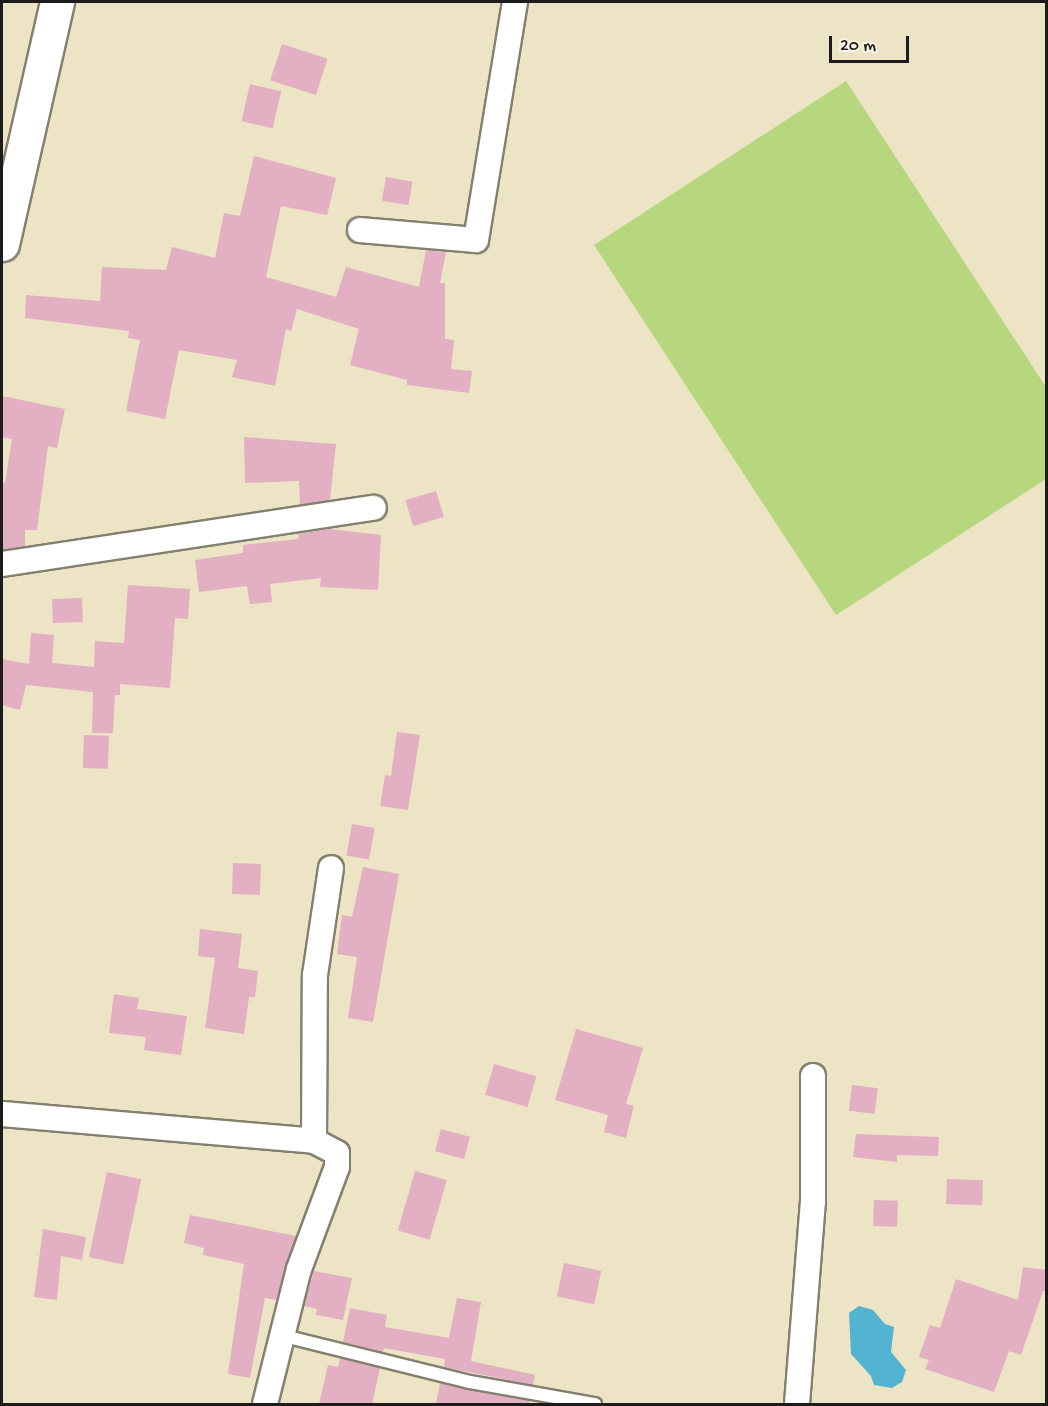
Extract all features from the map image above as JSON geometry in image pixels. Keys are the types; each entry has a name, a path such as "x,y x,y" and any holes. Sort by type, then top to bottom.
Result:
{"street":[{"path":"2,244 57,2"},
{"path":"360,230 476,240 515,2"},
{"path":"2,564 374,508"},
{"path":"314,1142 315,975 332,868"},
{"path":"797,1404 813,1202 813,1076"},
{"path":"2,1114 314,1142 337,1153 337,1167 299,1269 280,1335 265,1404"}],"lane":[{"path":"280,1335 470,1382 595,1404"}],"green space":[{"path":"846,81 1046,387 1046,479 836,615 594,245"}],"water":[{"path":"859,1306 873,1310 885,1324 894,1327 891,1352 906,1370 902,1382 892,1388 874,1385 871,1376 851,1354 849,1313"}],"building":[{"path":"282,44 328,59 316,95 270,80"},
{"path":"250,84 281,91 273,128 241,121"},
{"path":"254,156 336,178 327,215 281,206 266,277 336,297 346,267 419,287 426,250 446,252 440,283 445,283 445,339 454,340 451,369 472,371 469,393 407,385 407,380 350,365 359,329 297,309 291,331 286,329 275,386 232,377 237,360 179,350 165,419 126,411 140,340 128,338 129,331 25,318 26,295 100,301 102,267 166,270 172,247 215,258 224,213 240,216"},
{"path":"386,177 413,182 408,205 382,201"},
{"path":"2,396 65,409 57,448 48,446 37,530 25,530 25,546 2,550 2,483 5,483 12,439 2,437"},
{"path":"244,437 336,444 330,500 300,505 299,481 245,483"},
{"path":"436,491 444,517 413,526 405,500"},
{"path":"329,529 381,535 378,590 320,587 321,578 270,584 272,602 250,604 247,586 199,592 195,560 243,553 243,545 298,539 299,534"},
{"path":"128,585 190,589 188,619 175,618 170,688 120,684 120,695 115,695 113,733 92,733 93,692 26,685 20,710 2,705 2,659 29,664 31,633 54,635 52,663 94,667 95,641 124,643"},
{"path":"82,598 83,622 53,623 52,599"},
{"path":"397,732 420,735 408,810 380,806 385,775 391,776"},
{"path":"84,735 109,736 108,769 83,768"},
{"path":"352,824 375,828 369,860 346,856"},
{"path":"233,863 261,864 260,895 232,894"},
{"path":"363,867 399,874 373,1022 348,1018 357,957 337,954 342,915 352,917"},
{"path":"200,929 242,934 238,968 258,971 255,997 249,997 244,1034 205,1028 215,958 198,956"},
{"path":"114,994 139,998 137,1009 187,1016 181,1055 144,1050 146,1037 109,1033"},
{"path":"576,1029 643,1048 626,1104 634,1106 626,1138 604,1132 608,1115 555,1100"},
{"path":"494,1064 536,1076 527,1107 485,1095"},
{"path":"852,1085 878,1088 875,1114 849,1111"},
{"path":"441,1129 470,1137 464,1159 435,1151"},
{"path":"856,1134 939,1137 938,1156 897,1155 897,1162 853,1157"},
{"path":"415,1171 447,1180 430,1240 398,1231"},
{"path":"107,1172 141,1179 123,1264 89,1257"},
{"path":"947,1179 983,1180 982,1205 946,1204"},
{"path":"874,1200 898,1201 897,1227 873,1226"},
{"path":"190,1215 296,1236 276,1300 265,1298 250,1378 228,1374 244,1264 203,1255 204,1248 184,1243"},
{"path":"43,1229 86,1237 82,1260 61,1256 57,1300 34,1297"},
{"path":"564,1263 601,1271 594,1304 557,1296"},
{"path":"1023,1267 1047,1270 1047,1291 1043,1291 1021,1355 1009,1351 994,1392 925,1369 929,1360 919,1357 930,1325 940,1328 956,1279 1018,1300"},
{"path":"314,1271 352,1278 343,1320 316,1315 317,1309 304,1306"},
{"path":"457,1298 481,1302 471,1361 535,1375 533,1385 444,1367 445,1359 384,1348 383,1352 343,1342 350,1308 387,1315 385,1327 449,1338"},
{"path":"340,1358 380,1368 372,1404 319,1404 328,1365 338,1367"},
{"path":"440,1383 530,1401 529,1404 436,1404"}]}
